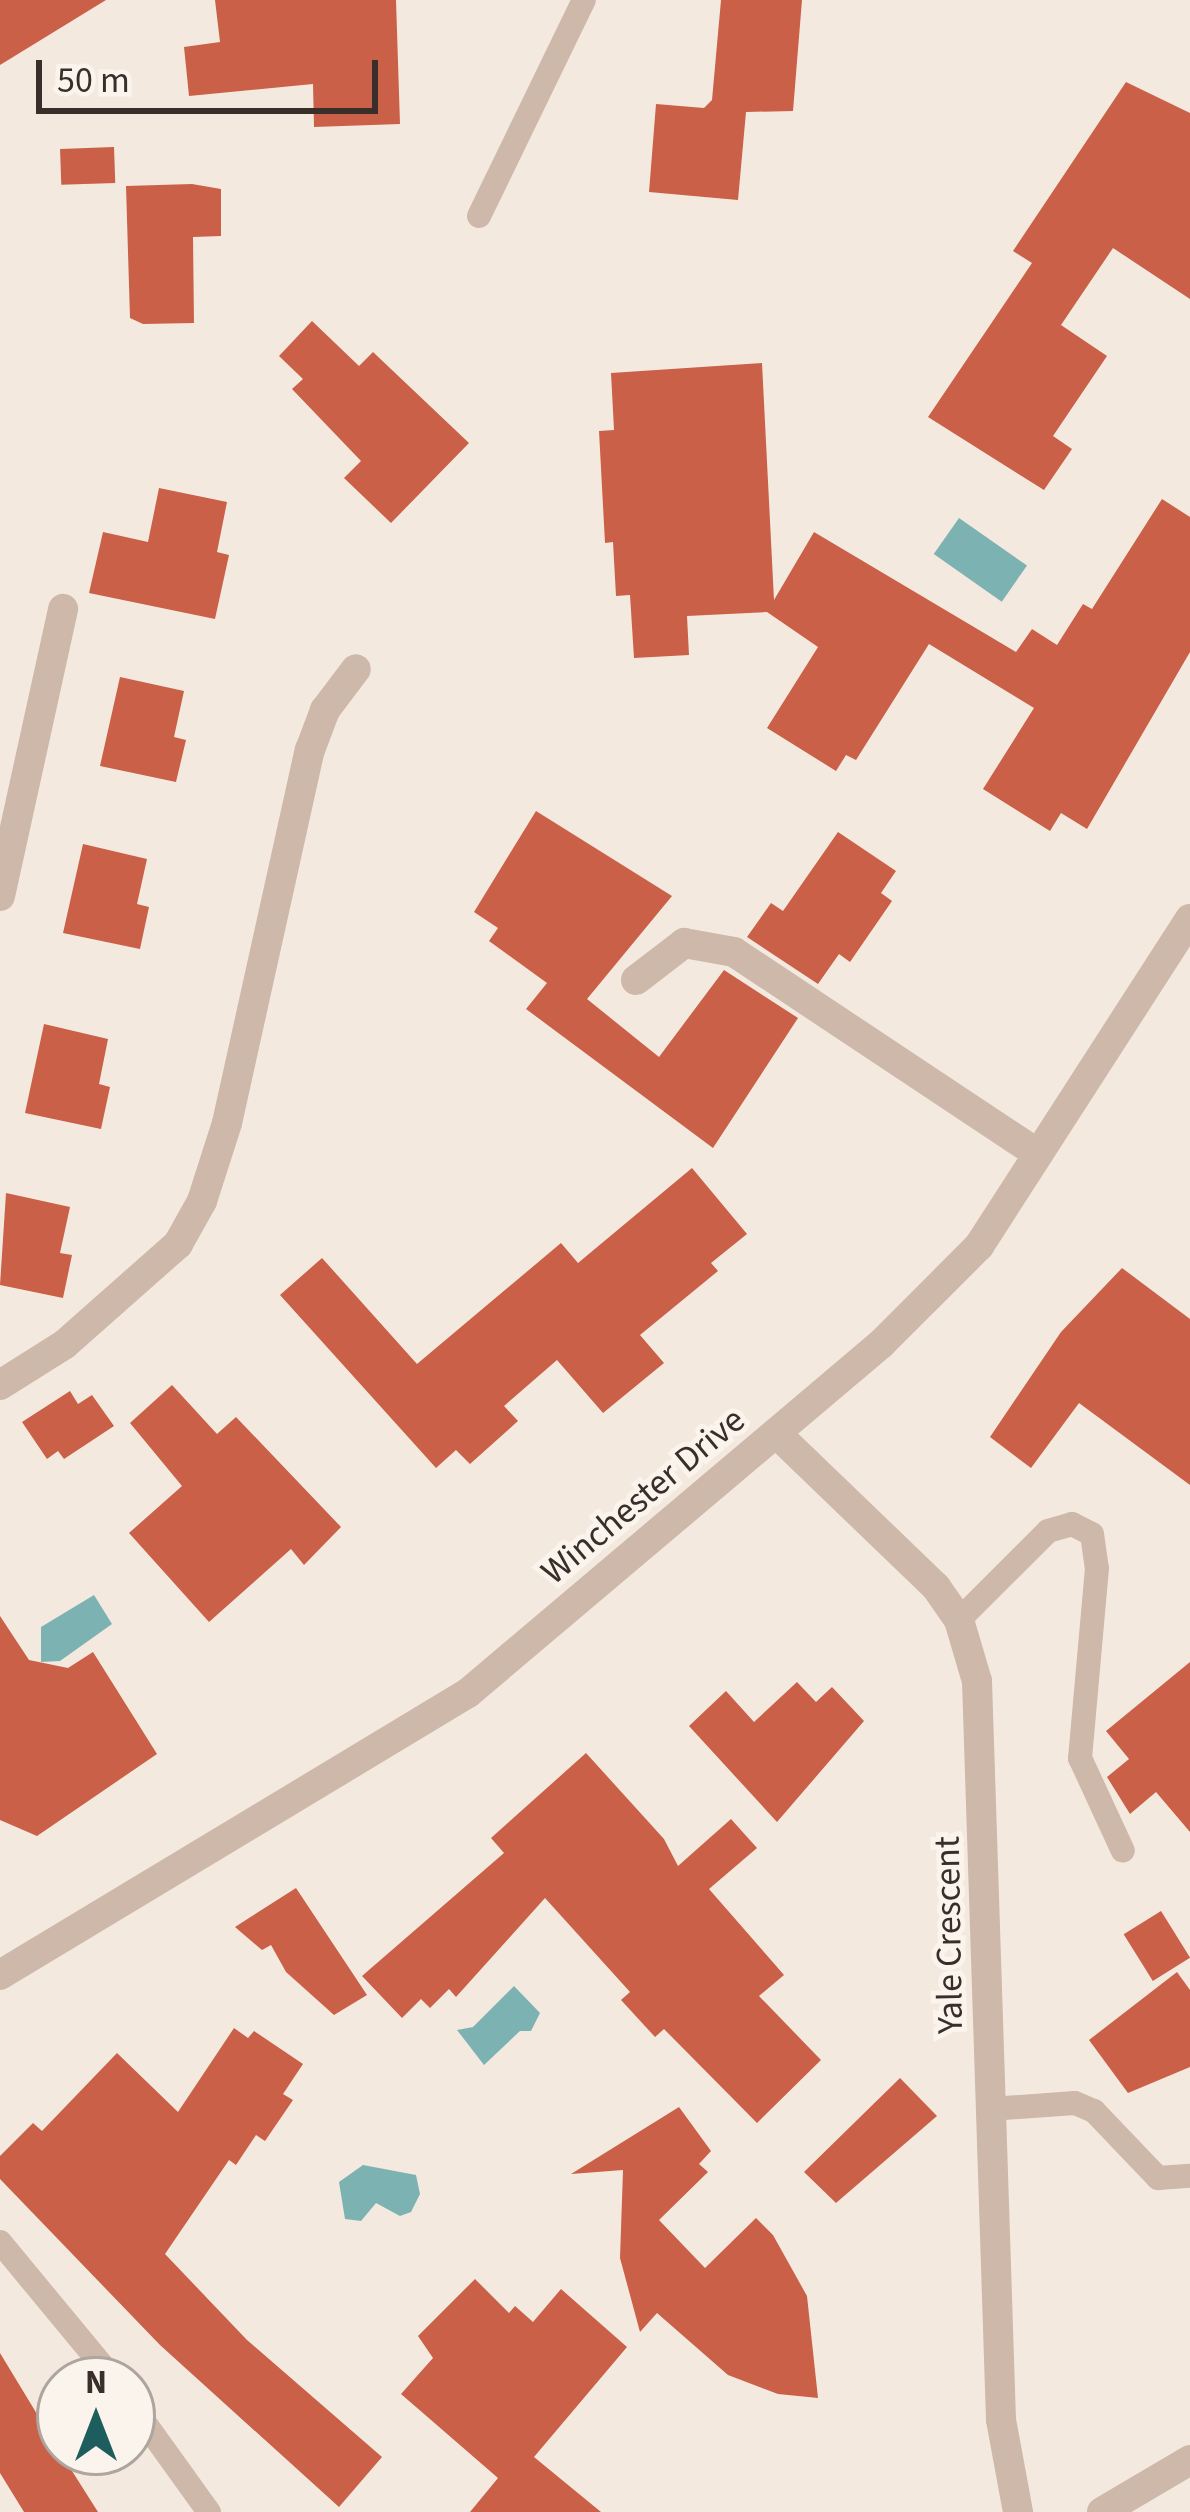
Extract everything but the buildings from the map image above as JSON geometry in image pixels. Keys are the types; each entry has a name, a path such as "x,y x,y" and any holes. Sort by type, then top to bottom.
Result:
{"street":[{"path":"0,896 63,609"},
{"path":"0,1385 65,1344 178,1244 202,1202 227,1124 310,750 325,710 356,669"},
{"name":"Winchester Drive","path":"0,1975 467,1693 777,1434 979,1246 1190,919"},
{"path":"636,980 684,943 734,952 1038,1154"},
{"name":"Yale Crescent","path":"777,1434 908,1554 958,1620 984,1712 1001,2420 1018,2512"},
{"path":"1102,2512 1190,2460"}],"lane":[{"path":"479,216 584,0"},
{"path":"958,1620 1048,1531 1072,1524 1092,1534 1097,1568 1080,1758 1123,1851"},
{"path":"990,2109 1075,2103 1094,2111 1159,2178 1190,2176"},
{"path":"0,2242 94,2356"},
{"path":"156,2439 208,2512"}],"water":[{"path":"959,518 1027,566 1002,602 934,554"},
{"path":"94,1595 112,1624 60,1661 41,1662 41,1627"},
{"path":"514,1986 540,2013 531,2031 520,2031 484,2065 457,2030 473,2027"},
{"path":"363,2165 416,2175 420,2194 411,2212 400,2216 376,2203 361,2221 345,2219 339,2182"}]}
